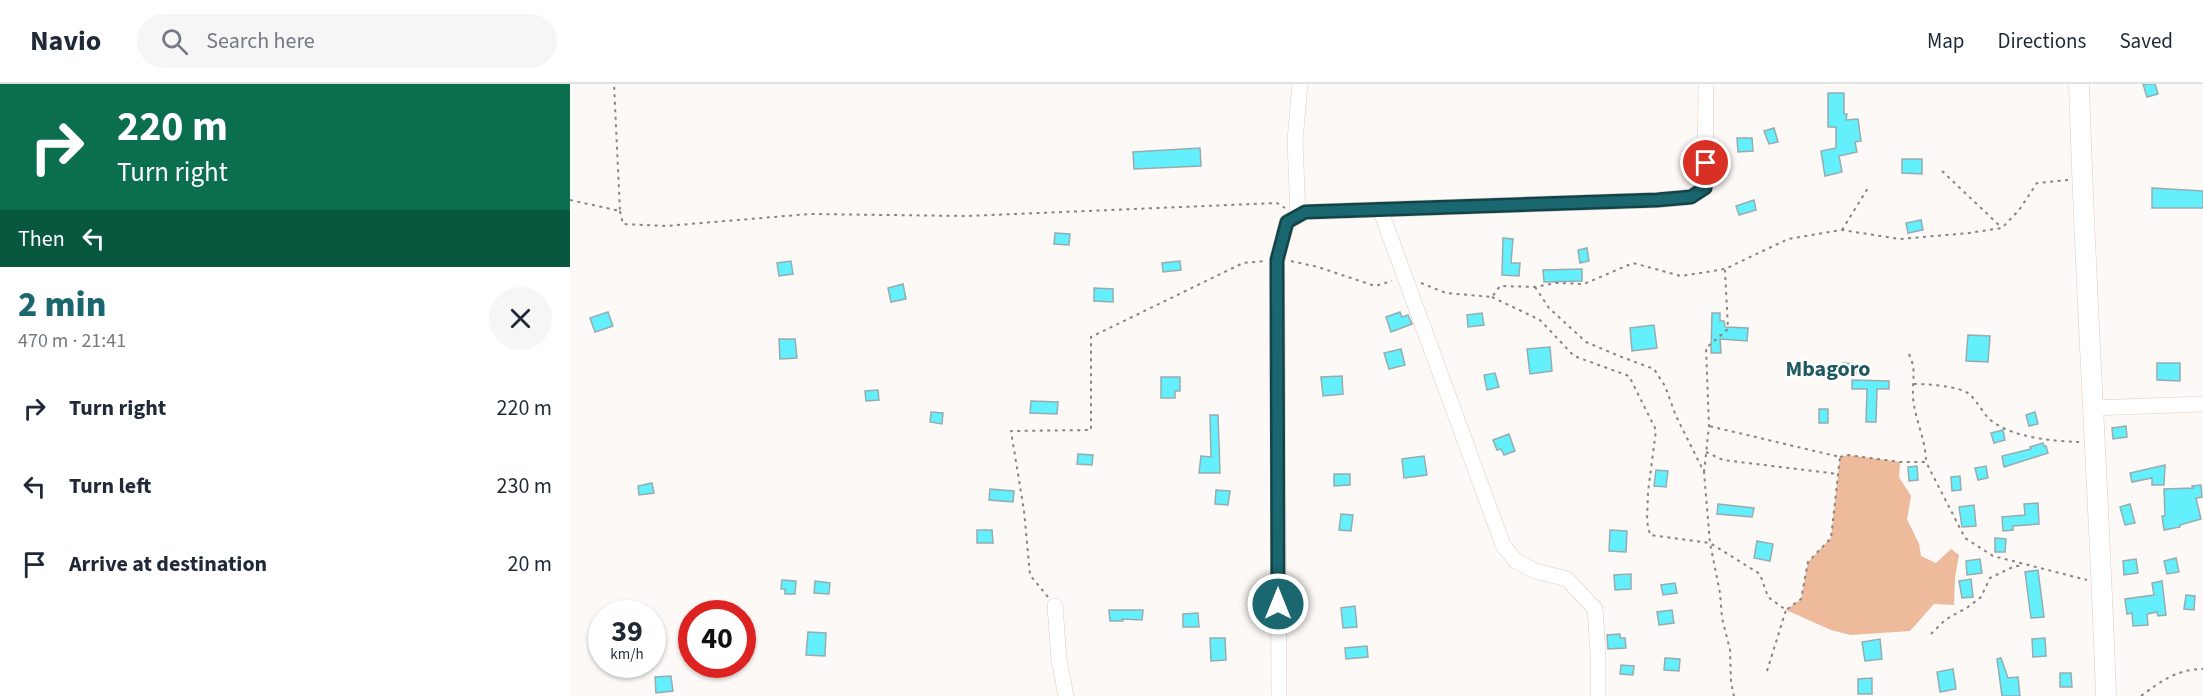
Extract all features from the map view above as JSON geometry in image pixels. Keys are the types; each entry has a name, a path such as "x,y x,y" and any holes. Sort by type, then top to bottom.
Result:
{"main road":[{"path":"2079,84 2106,696"}],"street":[{"path":"1298,216 1295,141 1300,84"},
{"path":"1278,696 1277,260 1287,222 1305,212 1691,197 1705,188 1706,84"},
{"path":"1380,209 1503,545 1516,561 1535,571 1567,579 1595,609 1598,696"},
{"path":"2092,408 2203,404"},
{"path":"1055,606 1059,660 1066,696"}],"path":[{"path":"614,84 620,211 623,224 666,226 810,214 967,216 1277,203 1298,216"},
{"path":"1942,171 2002,228"},
{"path":"1492,297 1500,286 1535,287 1556,283 1584,284 1633,263 1681,276 1725,269 1788,239 1842,230 1900,239 2002,228 2019,210 2037,183 2082,178"},
{"path":"1842,230 1868,188"},
{"path":"570,200 620,211"},
{"path":"1055,606 1030,575 1024,511 1011,431 1091,430 1091,337 1243,263 1284,259 1318,267 1375,286 1405,278 1446,293 1492,297 1540,320 1574,356 1629,376 1656,430 1648,492 1647,521 1650,535 1710,543 1760,574 1768,597 1786,610"},
{"path":"1725,269 1728,329 1706,348 1709,426 1704,472 1710,543 1720,593 1722,618 1731,650 1731,682 1734,696"},
{"path":"1535,287 1549,308 1586,342 1654,369 1665,386 1676,416 1704,472"},
{"path":"1909,354 1915,368 1913,397 1926,448 1926,462 1965,538 1993,556 2082,580 2102,582"},
{"path":"1914,384 1928,384 1968,392 1993,422 2025,436 2094,443"},
{"path":"1709,426 1840,457 1848,455 1900,462 1926,462"},
{"path":"1706,452 1723,460 1838,474"},
{"path":"1767,671 1786,610 1802,599 1808,562 1831,538 1840,457"},
{"path":"1931,634 1945,620 1982,597 1990,578 2015,566 2026,566"},
{"path":"2141,696 2161,681 2188,669 2203,669"}],"shaded area":[{"path":"1848,455 1900,462 1899,477 1911,496 1907,519 1919,544 1921,556 1936,563 1951,549 1959,555 1954,605 1934,604 1910,631 1851,635 1831,630 1786,610 1801,599 1808,562 1831,538 1840,457"}],"building":[{"path":"2143,84 2155,84 2158,94 2147,97"},
{"path":"1828,93 1844,93 1846,120 1858,119 1861,141 1855,142 1857,152 1839,156 1842,172 1825,176 1821,151 1836,148 1836,127 1828,127"},
{"path":"1774,128 1778,142 1769,144 1764,131"},
{"path":"1737,138 1752,138 1753,151 1738,152"},
{"path":"1200,148 1201,166 1134,169 1133,152"},
{"path":"1902,159 1922,159 1922,174 1902,173"},
{"path":"2152,188 2203,191 2203,208 2152,208"},
{"path":"1754,200 1756,210 1739,215 1736,206"},
{"path":"1921,220 1923,230 1908,233 1906,223"},
{"path":"1055,233 1070,234 1069,245 1054,244"},
{"path":"1503,238 1513,239 1511,263 1520,263 1519,276 1502,275"},
{"path":"1587,248 1589,261 1580,263 1578,250"},
{"path":"791,261 793,274 779,276 777,263"},
{"path":"1180,261 1181,270 1163,272 1162,263"},
{"path":"1582,269 1582,281 1544,282 1543,270"},
{"path":"903,284 906,299 891,302 888,288"},
{"path":"1094,288 1113,289 1113,302 1094,301"},
{"path":"608,312 613,326 595,332 590,318"},
{"path":"1400,312 1402,317 1408,315 1412,324 1391,332 1386,317"},
{"path":"1482,313 1484,325 1468,327 1467,315"},
{"path":"1712,313 1720,313 1720,321 1724,321 1725,327 1748,328 1747,341 1720,339 1721,353 1711,353"},
{"path":"1654,325 1657,348 1632,351 1630,328"},
{"path":"1968,335 1990,336 1988,362 1966,361"},
{"path":"779,339 795,339 797,358 780,359"},
{"path":"1550,347 1552,371 1530,374 1527,349"},
{"path":"1401,349 1405,365 1389,369 1384,353"},
{"path":"1843,363 1856,364 1856,374 1842,373"},
{"path":"2157,363 2180,363 2180,381 2157,380"},
{"path":"1495,373 1499,387 1487,390 1484,375"},
{"path":"1342,376 1343,394 1323,396 1321,377"},
{"path":"1161,377 1180,377 1180,391 1175,391 1175,398 1161,398"},
{"path":"1852,380 1889,381 1889,389 1877,389 1876,422 1866,422 1867,389 1852,389"},
{"path":"878,390 879,400 866,401 865,391"},
{"path":"1031,401 1058,402 1057,414 1030,413"},
{"path":"1819,409 1828,409 1828,423 1819,423"},
{"path":"931,412 943,413 942,424 930,422"},
{"path":"2035,412 2038,424 2029,426 2026,415"},
{"path":"1210,415 1218,415 1220,473 1199,473 1201,456 1211,457"},
{"path":"2126,426 2127,437 2113,439 2112,428"},
{"path":"2003,430 2005,440 1994,443 1991,433"},
{"path":"1509,434 1515,451 1504,455 1501,449 1497,450 1493,440"},
{"path":"2043,443 2048,453 2004,467 2002,456 2031,449 2030,447"},
{"path":"1078,454 1093,455 1092,465 1077,464"},
{"path":"1424,456 1427,475 1404,478 1402,459"},
{"path":"2165,465 2164,485 2152,485 2152,478 2132,482 2130,473"},
{"path":"1917,466 1918,480 1909,481 1908,467"},
{"path":"1986,466 1988,478 1978,480 1975,468"},
{"path":"1656,470 1668,471 1666,487 1654,486"},
{"path":"1334,474 1350,474 1350,485 1334,486"},
{"path":"1960,476 1961,490 1952,491 1951,477"},
{"path":"652,483 654,493 639,495 638,486"},
{"path":"2201,485 2202,497 2196,498 2201,519 2164,530 2162,516 2165,516 2164,489 2193,488 2192,486"},
{"path":"990,489 1014,491 1013,502 989,500"},
{"path":"1216,490 1230,491 1228,505 1215,504"},
{"path":"2038,503 2039,524 2013,526 2013,530 2003,531 2002,517 2025,515 2024,504"},
{"path":"1718,504 1754,508 1752,517 1717,514"},
{"path":"2130,504 2135,523 2125,525 2120,507"},
{"path":"1974,505 1976,526 1962,527 1959,507"},
{"path":"1341,514 1353,515 1351,531 1339,530"},
{"path":"977,530 992,530 993,543 977,543"},
{"path":"1610,530 1627,531 1626,552 1609,551"},
{"path":"1995,538 2006,539 2005,552 1995,552"},
{"path":"1757,541 1773,544 1770,561 1754,558"},
{"path":"2176,558 2179,572 2167,574 2164,561"},
{"path":"1980,559 1982,573 1967,575 1966,561"},
{"path":"2136,559 2138,573 2124,575 2123,561"},
{"path":"2038,570 2044,617 2031,618 2025,572"},
{"path":"1631,574 1631,589 1615,590 1614,575"},
{"path":"1971,579 1973,597 1962,598 1959,581"},
{"path":"782,580 796,581 795,594 785,594 785,589 781,589"},
{"path":"815,581 830,583 829,594 814,593"},
{"path":"2162,581 2166,615 2158,616 2157,612 2147,614 2148,625 2133,626 2132,613 2127,614 2125,599 2154,595 2152,583"},
{"path":"1675,583 1677,593 1663,595 1661,585"},
{"path":"2186,595 2195,596 2194,610 2184,609"},
{"path":"1355,606 1357,627 1343,628 1341,608"},
{"path":"1109,610 1143,610 1142,620 1110,621"},
{"path":"1672,610 1674,623 1659,625 1657,612"},
{"path":"1198,613 1199,627 1183,627 1183,614"},
{"path":"808,632 826,633 825,656 806,655"},
{"path":"1620,634 1620,638 1625,638 1626,648 1608,649 1607,635"},
{"path":"1210,638 1225,638 1226,660 1211,661"},
{"path":"2045,638 2046,656 2033,657 2032,639"},
{"path":"1880,639 1882,659 1865,661 1862,642"},
{"path":"1367,646 1368,657 1346,659 1345,648"},
{"path":"1665,658 1680,659 1679,671 1664,670"},
{"path":"2001,658 2008,678 2018,677 2020,696 2002,696 1997,659"},
{"path":"1621,665 1634,666 1633,675 1620,674"},
{"path":"1953,669 1956,689 1940,692 1937,672"},
{"path":"2060,673 2071,673 2072,687 2060,687"},
{"path":"671,676 673,691 656,693 655,678"},
{"path":"1872,678 1872,694 1858,694 1858,679"}],"district":[{"name":"Mbagoro","path":"1828,368"}],"route":[{"path":"1278,604 1277,260 1287,222 1305,212 1691,197 1705,188 1706,163"}]}
